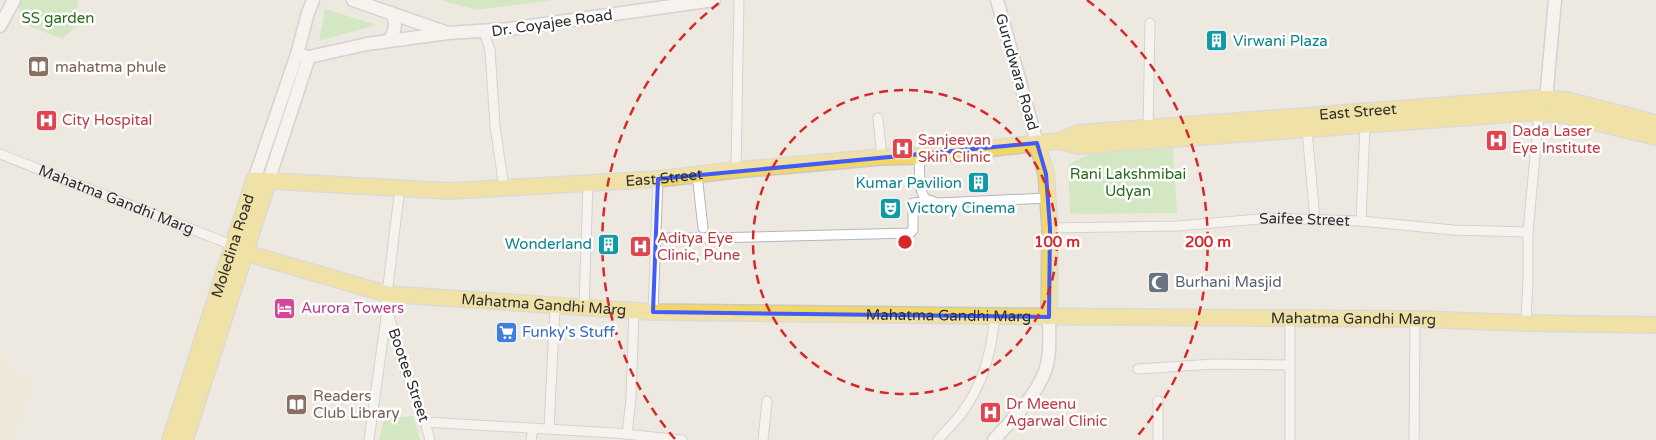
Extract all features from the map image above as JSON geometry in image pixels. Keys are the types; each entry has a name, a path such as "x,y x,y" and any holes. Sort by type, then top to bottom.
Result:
{"main road":[{"name":"East Street","path":"261,181 449,191 588,184 882,157 919,156 1058,141 1078,133 1546,99 1567,100 1656,123"},
{"name":"East Street","path":"1058,141 1079,146 1539,114 1556,114 1585,119 1656,137"},
{"path":"1037,143 1046,174 1048,198 1050,228 1049,317"},
{"name":"Moledina Road","path":"170,440 232,245 261,181"},
{"name":"Moledina Road","path":"185,440 246,253 261,181"},
{"name":"Mahatma Gandhi Marg","path":"246,253 387,294 653,312 1415,319 1526,323 1656,324"}],"street":[{"path":"0,26 4,10 14,0"},
{"path":"261,181 303,56 307,6 313,0"},
{"path":"353,0 448,33"},
{"name":"Dr. Coyajee Road","path":"448,33 484,32 714,0"},
{"path":"736,170 739,0"},
{"name":"Gurudwara Road","path":"997,0 1037,143"},
{"path":"1546,99 1555,0"},
{"path":"389,41 396,21 392,14"},
{"path":"1148,128 1150,23"},
{"path":"484,32 490,50 496,126 504,188"},
{"path":"303,56 367,44 448,33"},
{"path":"1526,323 1528,232 1539,114"},
{"path":"878,118 882,157"},
{"path":"1361,221 1365,125"},
{"path":"1307,130 1315,220"},
{"name":"Mahatma Gandhi Marg","path":"0,154 232,245"},
{"path":"919,156 921,191 924,198 938,203 1048,198"},
{"path":"698,174 703,228"},
{"path":"653,312 658,179"},
{"path":"584,308 588,184"},
{"path":"369,440 387,310 387,294 400,187"},
{"path":"656,238 910,233 913,230 913,203 932,201"},
{"name":"Saifee Street","path":"1050,228 1178,226 1271,218 1361,221 1453,230 1528,232"},
{"path":"549,429 555,306"},
{"name":"Bootee Street","path":"387,310 403,364 426,422 430,440"},
{"path":"627,434 631,398 634,310"},
{"path":"938,440 961,414 981,380 991,350 995,316"},
{"path":"994,440 1037,388 1046,370 1049,317"},
{"path":"1290,318 1290,440"},
{"path":"1414,440 1415,319"},
{"path":"1138,369 1214,364 1289,365"},
{"path":"1158,401 1158,440"},
{"path":"763,440 767,402"},
{"path":"426,422 627,434 682,440"},
{"path":"531,440 533,428"}],"highlighted area":[{"path":"1037,143 1046,174 1050,228 1049,317 653,312 658,179"}],"shaded area":[{"path":"0,357 10,360 6,369 32,380 12,440 0,440"}],"green space":[{"name":"SS garden","path":"22,0 78,0 76,27 62,39 25,24 18,6"},
{"path":"440,0 552,0 477,10"},
{"path":"325,9 377,25 319,41"},
{"name":"Rani Lakshmibai Udyan","path":"1173,148 1177,213 1070,214 1068,165 1091,153"},
{"path":"413,416 420,440 379,440 384,419"}],"place":[{"name":"Virwani Plaza","path":"1217,41"},
{"name":"mahatma phule","path":"39,67"},
{"name":"City Hospital","path":"46,120"},
{"name":"Dada Laser Eye Institute","path":"1496,140"},
{"name":"Sanjeevan Skin Clinic","path":"902,149"},
{"name":"Kumar Pavilion","path":"978,183"},
{"name":"Victory Cinema","path":"891,208"},
{"name":"Wonderland","path":"608,244"},
{"name":"Aditya Eye Clinic, Pune","path":"641,247"},
{"name":"Burhani Masjid","path":"1159,282"},
{"name":"Aurora Towers","path":"285,308"},
{"name":"Funky's Stuff","path":"506,332"},
{"name":"Readers Club Library","path":"297,405"},
{"name":"Dr Meenu Agarwal Clinic","path":"990,413"}]}
